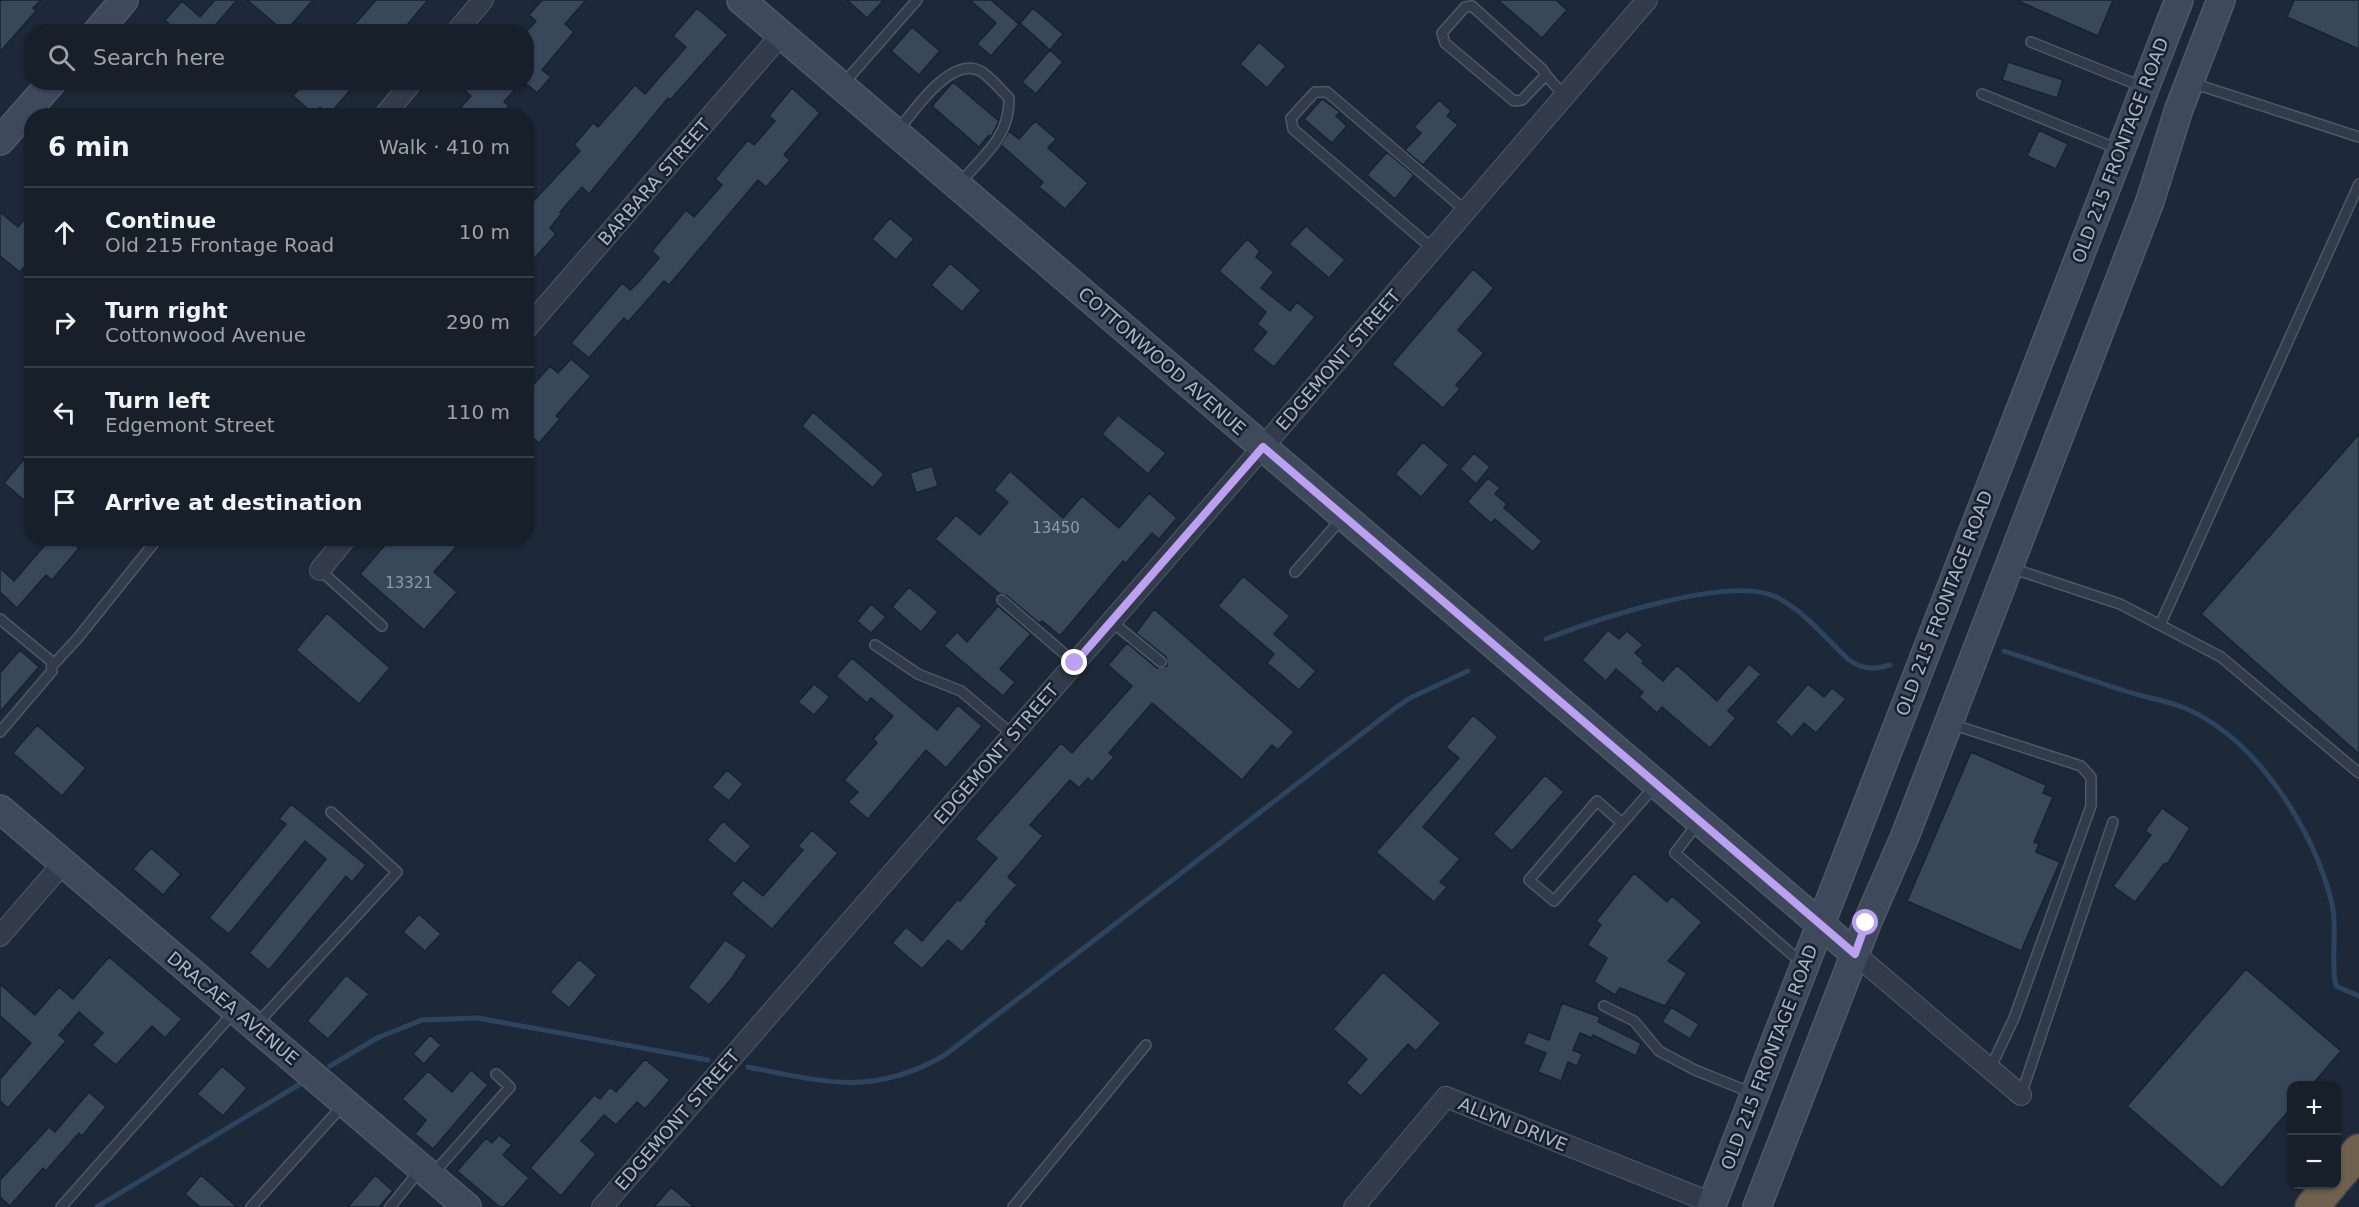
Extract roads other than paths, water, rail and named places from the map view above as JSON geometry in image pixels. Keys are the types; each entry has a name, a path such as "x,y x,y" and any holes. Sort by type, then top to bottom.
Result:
{"highway":[{"path":"2341,1173 2359,1151"},
{"path":"2312,1207 2328,1189"}],"street":[{"path":"104,24 124,0"},
{"path":"463,24 483,0"},
{"name":"OLD 215 FRONTAGE ROAD","path":"1712,1205 2179,0"},
{"path":"1757,1207 1855,954 1905,836 2150,201 2190,82 2221,0"},
{"name":"EDGEMONT STREET","path":"602,1207 1263,447 1644,1"},
{"name":"COTTONWOOD AVENUE","path":"749,3 841,86 1698,822 2021,1095"},
{"name":"BARBARA STREET","path":"534,319 781,34"},
{"path":"29,108 45,90"},
{"path":"391,108 405,90"},
{"path":"0,141 24,114"},
{"path":"320,570 340,546"},
{"name":"DRACAEA AVENUE","path":"0,809 467,1207"},
{"path":"0,936 63,863"},
{"name":"ALLYN DRIVE","path":"1354,1207 1446,1097 1712,1205"}],"lane":[{"path":"841,86 917,0"},
{"path":"1546,75 1522,100 1514,101 1445,43 1442,33 1465,7 1472,6 1546,75 1565,95"},
{"path":"2031,42 2145,87"},
{"path":"896,133 949,74 965,68 981,71 1010,98 1010,114 1005,129 996,142 957,185"},
{"path":"2190,82 2359,137"},
{"path":"1433,249 1293,129 1291,118 1296,110 1315,92 1327,92 1466,211"},
{"path":"1982,94 2120,150"},
{"path":"2160,625 2359,184"},
{"path":"1295,572 1343,516"},
{"path":"52,666 151,546"},
{"path":"2008,567 2120,604 2221,657 2359,773"},
{"path":"320,570 382,626"},
{"path":"1002,600 1075,663"},
{"path":"0,619 51,661 52,666 52,671 0,732"},
{"path":"1112,621 1161,662"},
{"path":"875,645 918,674 961,691 1012,735"},
{"path":"1949,723 2081,766 2091,777 2091,806 2014,1018 1990,1069"},
{"path":"1623,823 1597,801 1529,880 1554,901 1623,823 1656,785"},
{"path":"61,1207 245,1018 398,872 331,812"},
{"path":"1698,822 1675,853 1804,964"},
{"path":"2021,1095 2113,822"},
{"path":"1604,1006 1634,1021 1659,1051 1695,1070 1754,1094"},
{"path":"1013,1207 1146,1045"},
{"path":"390,1207 510,1087 496,1074"},
{"path":"251,1207 345,1103"}],"waterway":[{"path":"1546,639 1596,621 1662,602 1727,591 1755,591 1787,603 1854,663 1868,668 1890,665"},
{"path":"2004,651 2125,691 2182,707 2209,721 2234,740 2278,789 2312,846 2324,875 2334,914 2336,986 2359,996"},
{"path":"748,1067 825,1081 871,1081 895,1077 945,1055 1394,709 1410,698 1468,671"},
{"path":"330,1066 377,1038 422,1020 478,1018 708,1060"},
{"path":"97,1207 300,1084"}]}
